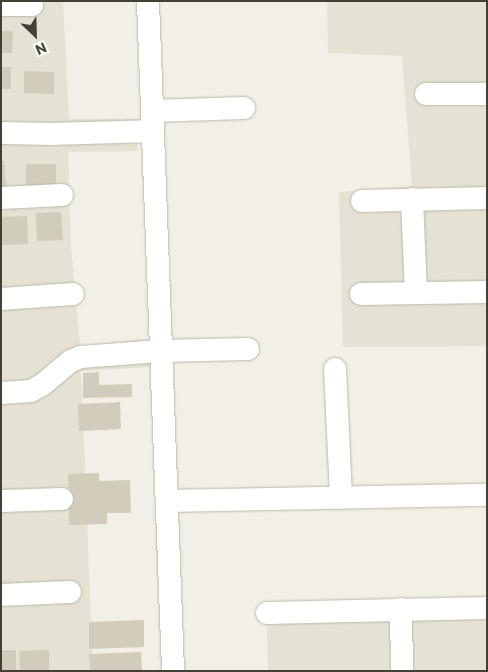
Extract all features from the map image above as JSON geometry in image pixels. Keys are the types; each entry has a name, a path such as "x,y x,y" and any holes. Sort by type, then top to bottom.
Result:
{"street":[{"path":"148,1 173,671"},
{"path":"1,5 32,6"},
{"path":"426,94 487,94"},
{"path":"1,133 52,134 244,108"},
{"path":"1,198 62,195"},
{"path":"362,201 487,198"},
{"path":"412,200 416,293"},
{"path":"361,294 487,292"},
{"path":"1,299 73,294"},
{"path":"1,394 31,391 42,385 70,361 81,357 160,351 248,349"},
{"path":"335,369 341,498"},
{"path":"167,501 487,495"},
{"path":"1,501 62,499"},
{"path":"1,595 70,592"},
{"path":"267,613 487,608"},
{"path":"401,609 402,671"}],"shaded area":[{"path":"1,1 63,1 69,119 135,119 138,151 68,152 71,246 80,346 149,339 152,367 81,371 93,671 1,671 1,650 18,649 1,649"},
{"path":"327,1 487,1 487,346 343,347 339,192 412,186 402,56 328,53"},
{"path":"267,613 487,614 487,671 268,671"}],"building":[{"path":"1,31 13,31 12,53 1,53"},
{"path":"1,67 11,67 11,89 1,89"},
{"path":"24,71 54,72 54,94 24,93"},
{"path":"1,161 4,161 6,187 1,188"},
{"path":"26,164 56,164 56,187 26,186"},
{"path":"61,212 63,240 37,241 36,213"},
{"path":"27,216 28,244 2,245 1,217"},
{"path":"99,372 99,385 132,384 132,397 83,398 83,373"},
{"path":"120,402 121,429 79,431 78,404"},
{"path":"99,473 99,481 130,480 131,513 107,513 107,524 69,525 68,474"},
{"path":"144,620 144,647 89,649 89,622"},
{"path":"1,650 16,650 16,671 1,671"},
{"path":"49,650 49,671 20,671 19,651"},
{"path":"141,652 142,671 90,671 89,654"}]}
